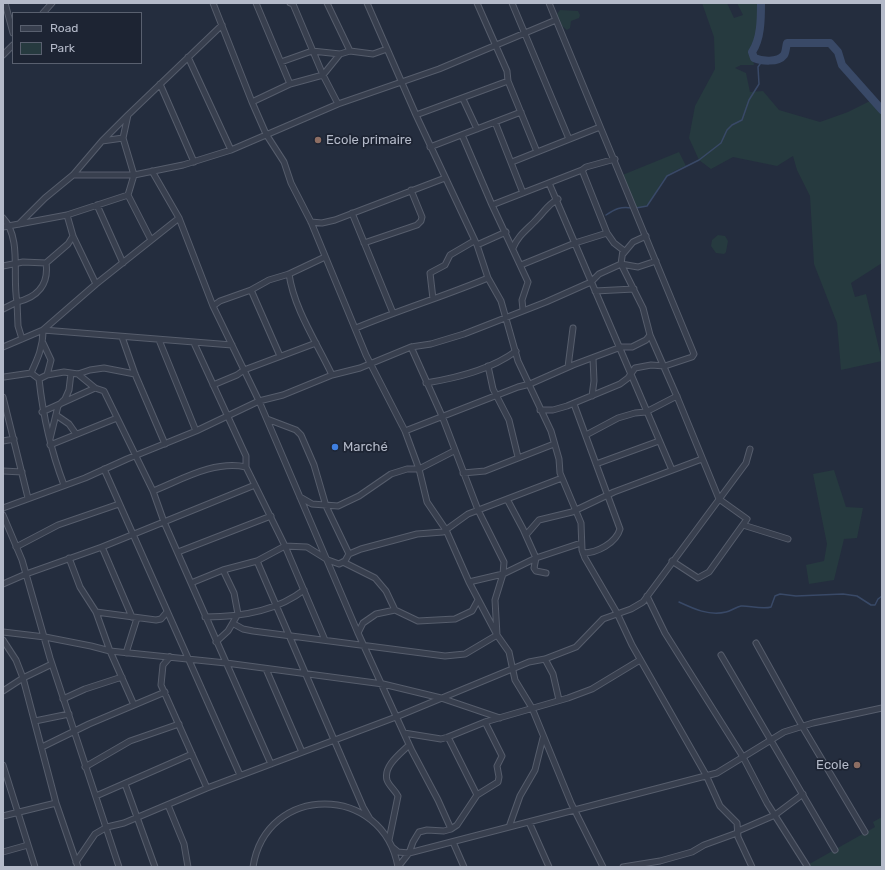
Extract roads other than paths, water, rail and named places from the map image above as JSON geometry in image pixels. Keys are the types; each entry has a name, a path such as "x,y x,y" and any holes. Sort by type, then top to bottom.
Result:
{"street":[{"path":"5,3 12,29"},
{"path":"44,12 52,3"},
{"path":"213,3 266,134 284,162 291,183 311,222 344,306 405,431 419,469 427,502 446,530 478,600 497,635 509,652 520,690 532,708 543,738 603,867"},
{"path":"256,3 290,84"},
{"path":"290,3 293,4 322,75 338,104"},
{"path":"327,3 350,51"},
{"path":"367,3 430,147 476,243 488,278 500,301 518,361 530,384 540,410 549,426 562,478 577,510 582,529 581,543 583,553 609,602 617,613 640,660 706,775 720,806 737,823 737,832 752,867"},
{"path":"478,3 507,71 508,81 538,152"},
{"path":"512,3 569,139"},
{"path":"540,410 553,410 574,404 625,381 632,369 640,366 665,366 692,357 694,354 615,159 600,127 549,3"},
{"path":"73,175 134,175 194,162 231,150 338,104 439,69 556,20"},
{"path":"19,224 45,198 73,175 102,141 222,25"},
{"path":"3,55 12,46"},
{"path":"281,62 312,51 340,54 350,51 373,54 388,49"},
{"path":"252,102 290,84 322,75 340,54"},
{"path":"188,57 231,150"},
{"path":"416,115 463,99 508,81"},
{"path":"160,84 194,162"},
{"path":"463,99 477,129"},
{"path":"430,147 521,112"},
{"path":"128,115 123,138 134,175 128,194 151,240"},
{"path":"495,122 523,193"},
{"path":"512,162 600,127"},
{"path":"462,135 492,205 506,232 528,282 522,300 523,310"},
{"path":"102,141 123,138"},
{"path":"492,205 582,170 586,167 615,159"},
{"path":"582,170 607,233 614,243 622,248 623,254 621,264 645,313 650,335 665,366 719,499 747,519 709,572 701,577 698,578 672,561"},
{"path":"152,171 179,218 213,306 267,419 358,633 383,684 409,745 438,800 451,829"},
{"path":"311,222 322,223 335,220 445,178"},
{"path":"549,183 558,199 591,282 621,347 646,412 672,470"},
{"path":"364,244 417,225 421,221 422,217 411,190"},
{"path":"3,227 67,215 128,194"},
{"path":"513,248 520,234 537,218 546,206 558,199"},
{"path":"98,205 123,263"},
{"path":"352,213 393,312"},
{"path":"67,215 73,236 96,284"},
{"path":"3,218 10,226 16,263 15,290 18,326 22,339"},
{"path":"3,348 43,330 96,284 179,218"},
{"path":"433,298 430,273 444,265 450,255 476,243 506,232"},
{"path":"521,265 575,243 607,233"},
{"path":"3,266 16,263 46,263 68,244 73,236"},
{"path":"623,254 633,242 646,236"},
{"path":"213,306 220,301 251,290 269,280 289,274 325,257"},
{"path":"3,508 104,470 228,417 259,401 283,395 332,375 371,364 411,346 431,344 464,334 591,282 599,274 621,264 638,267 656,261"},
{"path":"3,309 17,302 26,300 44,286 48,274 46,263"},
{"path":"289,274 291,286 297,302 332,375"},
{"path":"356,328 393,312 455,292 488,278"},
{"path":"595,291 634,289"},
{"path":"251,290 280,356"},
{"path":"568,367 573,328"},
{"path":"43,330 194,343 232,344"},
{"path":"31,373 43,343 43,330"},
{"path":"405,431 496,395 530,384 568,367 621,347 632,347 646,340 650,335"},
{"path":"122,337 135,374 165,444"},
{"path":"159,340 196,431"},
{"path":"43,343 51,360 47,375"},
{"path":"194,343 212,385 246,456 246,466 272,516 325,640"},
{"path":"212,385 237,375 244,370 316,343"},
{"path":"411,346 426,383 442,416 454,451 478,510 503,558 505,567 495,600 497,635"},
{"path":"426,383 454,378 488,366 516,351"},
{"path":"592,396 594,381 593,358"},
{"path":"488,366 490,380 509,420 518,457"},
{"path":"39,379 47,375 64,372 78,374 104,368 135,374"},
{"path":"3,377 31,373 39,379 42,412 64,486"},
{"path":"50,443 58,406 65,399 69,390 71,373"},
{"path":"78,374 95,388 104,391 152,491 216,642 271,764"},
{"path":"42,412 95,388"},
{"path":"3,396 28,498"},
{"path":"586,435 627,414 646,412 677,396"},
{"path":"574,404 620,529 614,540 601,548 583,553"},
{"path":"56,416 69,424 76,434"},
{"path":"50,443 117,418"},
{"path":"267,419 296,430 301,435 314,465 326,506 349,554"},
{"path":"3,442 14,439"},
{"path":"596,464 659,441"},
{"path":"463,473 485,471 554,444"},
{"path":"77,864 95,834 107,827 137,818 207,788 396,716 513,670 528,662 546,659 576,647 603,619 639,605 647,596 746,462 750,449"},
{"path":"300,497 312,504 338,506 347,503 397,472 419,469 454,451"},
{"path":"526,535 538,520 577,510 608,495 702,459"},
{"path":"152,491 212,468 231,465 246,466"},
{"path":"104,470 240,775"},
{"path":"3,471 22,472"},
{"path":"191,583 223,570 257,561 285,546 306,547 328,560 339,564 349,554 361,549 404,537 425,533 443,532 460,518 562,478"},
{"path":"3,584 26,574 102,547 255,485"},
{"path":"507,499 536,558 534,568 540,572 546,573"},
{"path":"16,547 58,525 119,504"},
{"path":"3,515 26,574 63,699 85,767 107,827 119,867"},
{"path":"178,552 272,516"},
{"path":"743,525 788,539"},
{"path":"469,582 503,574 536,558 581,543"},
{"path":"102,547 135,617 126,653"},
{"path":"69,558 80,587 96,612 110,651 134,705"},
{"path":"257,561 275,606 363,807 370,819 389,840 398,867"},
{"path":"342,562 376,578 386,591 395,610"},
{"path":"216,642 234,624 238,614 234,593 223,570"},
{"path":"206,617 224,617 275,606 287,601 304,590"},
{"path":"647,596 665,633 743,757 767,803 807,866"},
{"path":"358,633 363,623 370,616 395,610 418,621 455,619 472,610 478,600"},
{"path":"96,612 160,620 167,612"},
{"path":"234,624 242,629 253,632 288,634 456,656 465,654 497,635"},
{"path":"3,632 45,637 110,651 226,663 306,675 383,684 441,698 500,718"},
{"path":"3,640 16,660 23,678 56,803 77,864"},
{"path":"756,643 802,726 865,832"},
{"path":"720,655 835,850"},
{"path":"170,658 163,665 160,677 161,685 207,788"},
{"path":"546,659 553,674 559,700"},
{"path":"404,733 440,739 448,737 485,722 592,689 640,660"},
{"path":"3,692 23,678 52,664"},
{"path":"266,669 302,752"},
{"path":"63,699 122,677"},
{"path":"42,747 74,731 165,692"},
{"path":"392,847 398,852 410,854 575,809 717,773 770,740 802,726 882,708"},
{"path":"35,721 69,714"},
{"path":"398,867 410,854 413,842 419,832 451,829 457,825 477,795 498,782 499,776 497,766 502,758 500,749 485,722"},
{"path":"85,767 130,741 179,724"},
{"path":"448,737 477,795"},
{"path":"509,827 520,796 535,770 543,738"},
{"path":"389,840 398,796 387,779 387,772 395,759 409,745"},
{"path":"96,796 192,754"},
{"path":"3,765 35,867"},
{"path":"126,784 155,867"},
{"path":"623,867 692,852 704,845 775,815 803,794"},
{"path":"3,816 18,814 56,803"},
{"path":"253,867 257,851 267,832 283,817 295,810 316,804 337,804 351,808 370,819"},
{"path":"168,805 184,844 188,867"},
{"path":"529,822 549,867"},
{"path":"453,842 464,867"},
{"path":"3,852 28,845"}],"waterway":[{"path":"761,3 759,35 752,52 754,58 761,60 774,60 781,58 784,55 787,43 830,43 838,52 842,65 882,110"},
{"path":"636,208 647,206 667,176 699,160 721,143 727,130 732,125 742,120 749,100 759,84 758,67 762,61"},
{"path":"606,215 618,208 632,208"},
{"path":"679,602 702,611 720,613 741,606 763,608 771,607 775,596 780,594 796,596 843,594 857,596 871,605 875,605 878,599 882,596"}],"place":[{"name":"Ecole primaire","path":"318,140"},
{"name":"Marché","path":"335,447"},
{"name":"Ecole","path":"857,765"}]}
